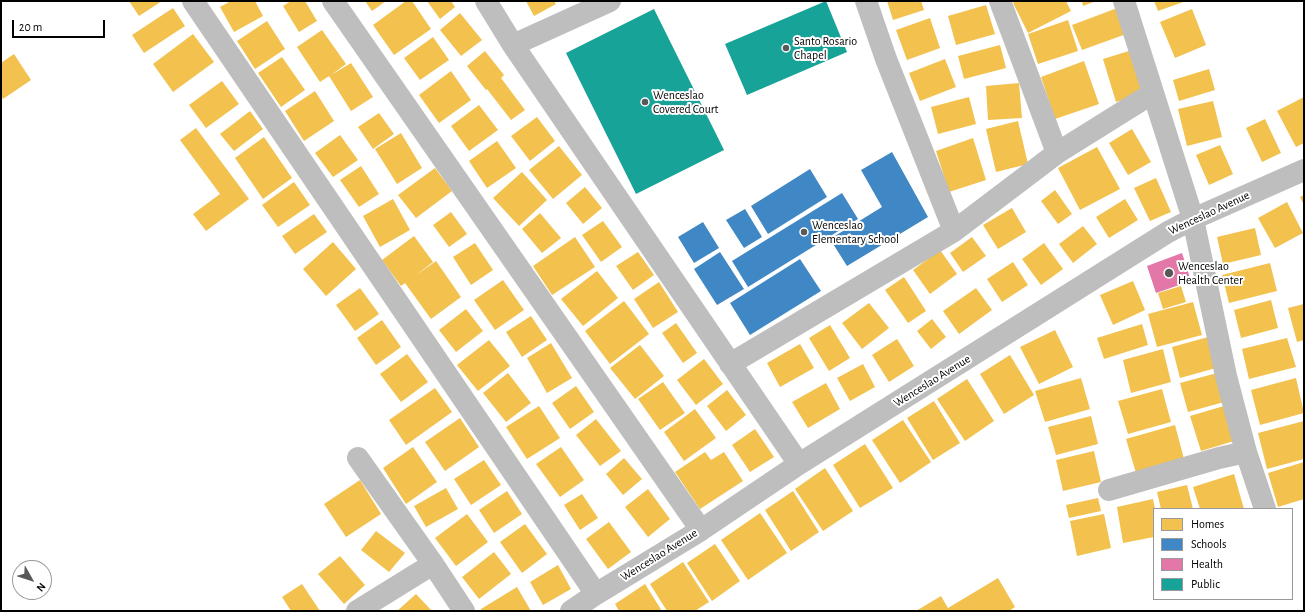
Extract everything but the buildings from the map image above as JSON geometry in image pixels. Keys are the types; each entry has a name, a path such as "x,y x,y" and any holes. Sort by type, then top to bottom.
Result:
{"street":[{"path":"193,1 596,594"},
{"path":"333,1 701,530"},
{"path":"486,1 513,45 730,364 800,464"},
{"path":"513,45 610,1"},
{"path":"866,1 886,58 954,230"},
{"path":"1000,1 1057,153"},
{"path":"1124,1 1193,219 1226,376 1246,452 1265,508"},
{"path":"730,364 954,230 1057,153 1153,93"},
{"name":"Wenceslao Avenue","path":"571,611 596,594 701,530 800,464 1168,232 1193,219 1304,170"},
{"path":"1109,490 1246,452"},
{"path":"358,458 433,564 464,611"},
{"path":"357,611 433,564"}],"place":[{"name":"Santo Rosario Chapel","path":"786,48"},
{"name":"Wenceslao Covered Court","path":"645,102"},
{"name":"Wenceslao Elementary School","path":"804,232"},
{"name":"Wenceslao Health Center","path":"1169,273"}]}
